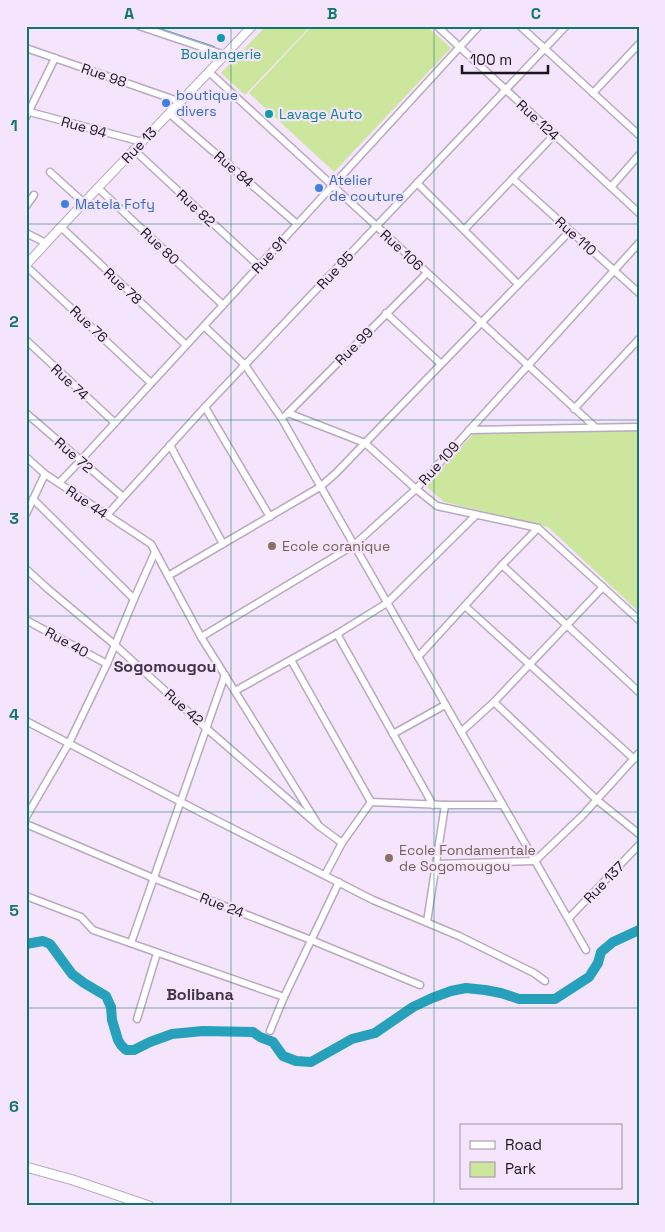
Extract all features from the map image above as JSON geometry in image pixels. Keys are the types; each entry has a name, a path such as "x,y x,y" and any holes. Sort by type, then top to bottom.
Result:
{"main road":[{"path":"26,1167 74,1180 149,1206"}],"street":[{"path":"139,26 157,29 225,55"},
{"name":"Rue 13","path":"26,265 252,26"},
{"name":"Rue 124","path":"437,26 639,213"},
{"name":"Rue 91","path":"59,483 479,26"},
{"path":"520,26 639,135"},
{"name":"Rue 95","path":"107,515 205,407 566,26"},
{"path":"593,93 638,46"},
{"name":"Rue 98","path":"26,48 181,102"},
{"path":"27,113 54,58"},
{"name":"Rue 106","path":"209,72 595,427"},
{"name":"Rue 94","path":"27,113 142,142"},
{"name":"Rue 84","path":"170,114 297,224"},
{"path":"464,230 554,135"},
{"name":"Rue 82","path":"134,150 259,266"},
{"path":"611,187 639,155"},
{"path":"50,172 84,202"},
{"name":"Rue 110","path":"513,179 639,293"},
{"path":"417,183 518,284"},
{"name":"Rue 80","path":"98,188 223,305"},
{"path":"26,206 34,195"},
{"name":"Rue 78","path":"60,228 186,345"},
{"path":"168,576 320,487 336,473 570,231"},
{"path":"26,233 46,243"},
{"name":"Rue 109","path":"201,637 354,545 416,489 639,243"},
{"name":"Rue 76","path":"26,265 151,383"},
{"name":"Rue 99","path":"282,419 427,273"},
{"path":"386,313 441,364"},
{"path":"204,326 245,365 282,419 586,950"},
{"path":"574,408 639,339"},
{"name":"Rue 74","path":"26,340 115,423"},
{"path":"205,407 270,516"},
{"name":"Rue 72","path":"26,413 123,497"},
{"path":"288,413 365,442 437,506 538,528 639,620"},
{"path":"469,430 639,427"},
{"path":"170,445 223,544"},
{"name":"Rue 44","path":"26,457 45,474 151,544"},
{"path":"26,514 45,474"},
{"path":"33,499 134,599"},
{"path":"235,692 336,634 387,602 476,515"},
{"path":"418,657 502,564 538,528"},
{"name":"Rue 42","path":"151,544 201,637 319,826"},
{"path":"26,817 69,743 107,664 155,552"},
{"path":"502,564 639,692"},
{"name":"Rue 42","path":"26,569 115,645 206,728 319,826 342,843"},
{"path":"461,732 494,702 603,587"},
{"path":"436,864 535,861 582,816 636,756 466,606"},
{"name":"Rue 40","path":"26,620 107,664"},
{"path":"336,634 433,805"},
{"path":"291,660 371,802"},
{"path":"131,943 225,675"},
{"path":"494,702 597,800 639,834"},
{"path":"393,734 445,705"},
{"path":"26,721 373,900 459,936 534,973 544,981"},
{"path":"371,802 503,806"},
{"path":"325,875 342,843 371,802"},
{"path":"426,922 445,805"},
{"name":"Rue 24","path":"26,824 153,878 420,985"},
{"name":"Rue 137","path":"568,918 639,845"},
{"path":"270,1031 284,997 339,882"},
{"path":"26,896 81,917 93,930 284,997"},
{"path":"137,1019 157,953"}],"green space":[{"path":"266,26 308,26 309,28 245,95 221,73"},
{"path":"312,26 427,26 451,48 334,172 249,93"},
{"path":"639,429 639,612 548,527 444,502 426,486 475,432"}],"waterway":[{"path":"151,26 214,47"},
{"path":"26,944 43,941 50,944 72,974 106,996 111,1007 112,1020 118,1040 126,1050 134,1050 172,1034 203,1031 253,1032 273,1042 283,1056 296,1061 311,1062 352,1039 375,1033 413,1007 451,991 466,988 501,993 519,999 555,999 589,977 598,963 601,952 613,942 639,930"}],"place":[{"name":"Boulangerie","path":"221,38"},
{"name":"boutique divers","path":"166,103"},
{"name":"Lavage Auto","path":"269,114"},
{"name":"Atelier de couture","path":"319,188"},
{"name":"Matela Fofy","path":"65,204"},
{"name":"Ecole coranique","path":"272,546"},
{"name":"Ecole Fondamentale de Sogomougou","path":"389,858"}],"district":[{"name":"Sogomougou","path":"165,666"},
{"name":"Bolibana","path":"200,994"}]}
